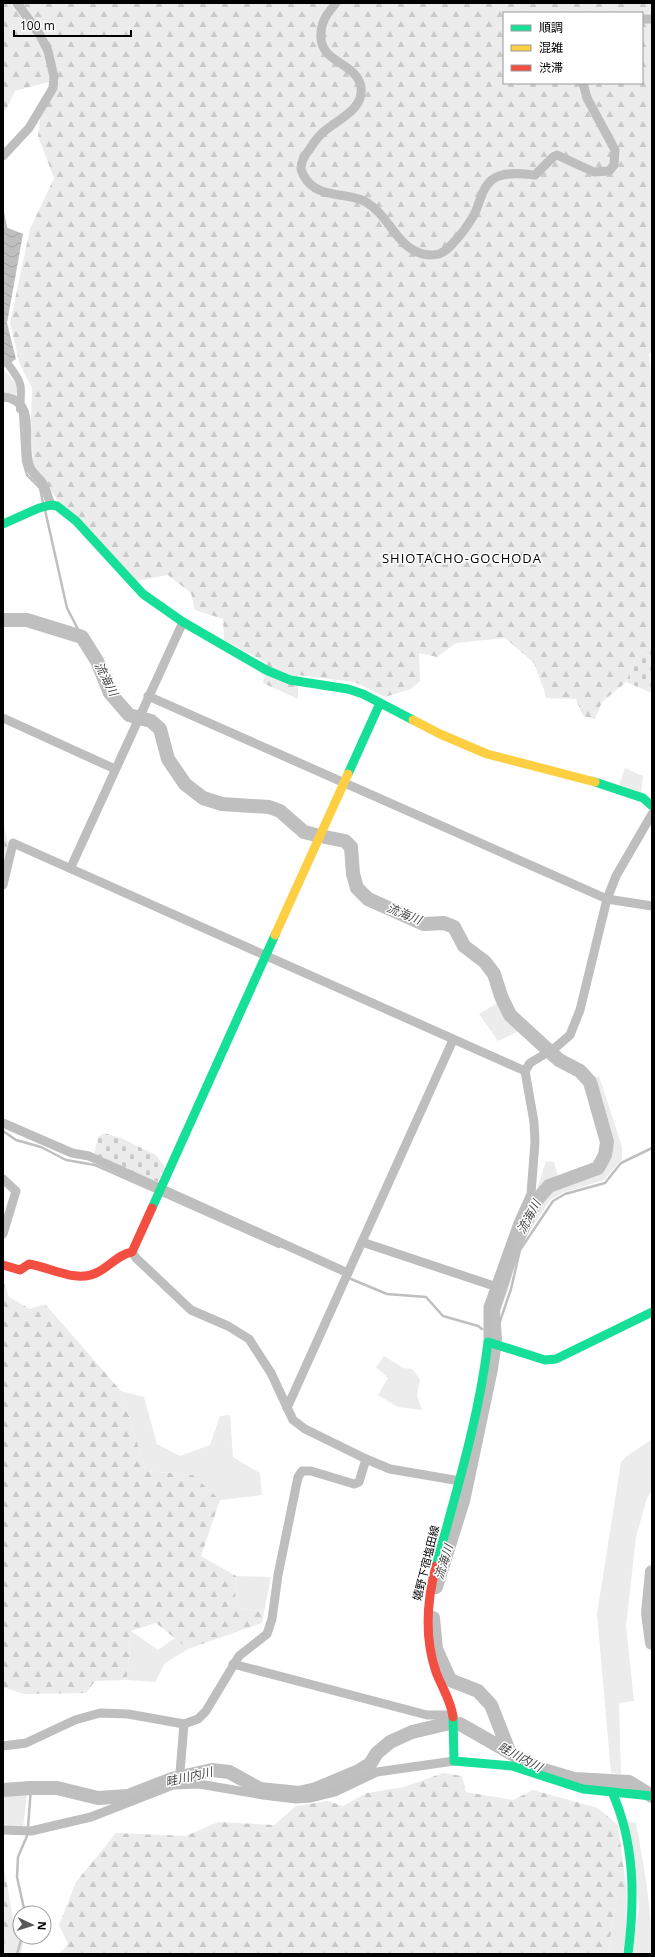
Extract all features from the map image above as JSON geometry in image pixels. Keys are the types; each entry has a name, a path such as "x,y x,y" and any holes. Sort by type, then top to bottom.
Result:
{"street":[{"path":"3,156 29,128 53,88 54,77 48,51 40,35 17,3"},
{"path":"336,3 323,19 320,30 321,45 330,56 353,71 361,87 360,98 353,110 326,130 313,144 303,159 300,170 307,182 316,190 364,201 375,208 384,217 399,239 409,249 419,254 440,254 448,248 464,232 474,214 484,190 493,179 500,175 535,175 553,156 557,155 594,172 609,171 614,165 615,150 587,98 583,84"},
{"path":"3,397 15,400 23,407 27,417 27,457 30,468 43,483 50,505"},
{"path":"3,524 39,508 50,505 57,506 76,521 143,594 183,622 266,670 290,680 348,689 364,694 440,734 487,754 599,783 643,798 652,806"},
{"path":"71,867 183,622"},
{"path":"148,696 607,899 652,906"},
{"path":"132,1252 380,703"},
{"path":"3,718 115,769"},
{"path":"652,814 616,876 607,899 580,1010 570,1035 554,1048 530,1063 525,1071 535,1136 531,1194 518,1223 488,1306 488,1342 545,1360 556,1359 652,1312"},
{"path":"3,885 13,843 71,867 266,956 525,1071"},
{"path":"287,1408 453,1040"},
{"path":"3,1123 72,1153 89,1156 348,1273"},
{"path":"3,1179 16,1191 3,1234"},
{"path":"362,1242 494,1286"},
{"path":"3,1265 20,1270 29,1264 60,1273 84,1276 97,1273 126,1253 132,1252"},
{"path":"132,1252 136,1258 191,1310 228,1326 249,1339 271,1372 293,1420 305,1428 366,1459 390,1469 460,1481"},
{"name":"嬉野下宿塩田線","path":"454,1761 453,1715 436,1671 429,1641 428,1611 431,1587 460,1481 479,1399 488,1342"},
{"path":"3,1746 26,1744 75,1720 100,1713 128,1714 184,1724 198,1719 206,1712 239,1656 267,1634 272,1619 278,1575 298,1477 302,1471 311,1471 354,1484 359,1482 366,1459"},
{"path":"233,1664 427,1715 453,1715"},
{"path":"182,1784 180,1772 184,1724"},
{"path":"3,1830 31,1831 91,1817 173,1785 182,1784 225,1787 296,1799 311,1798 335,1792 376,1772 454,1761 512,1766 563,1784 583,1789 652,1796"},
{"path":"612,1792 623,1819 627,1836 633,1891 633,1909 628,1954"}],"green space":[{"path":"3,3 652,3 652,353 649,353 652,381 652,646 637,655 626,682 602,702 595,719 583,716 576,699 547,698 534,663 505,638 456,643 437,657 419,653 420,681 411,689 385,697 354,682 298,675 298,699 263,683 267,663 224,640 223,619 195,610 191,593 168,575 137,581 57,500 33,464 31,420 32,388 20,365 10,323 30,229 54,178 38,136 41,112 60,79 15,91 6,110 3,112"},
{"path":"3,368 18,387 16,396 3,393"},
{"path":"652,646 652,693 626,682 637,655"},
{"path":"625,768 643,776 641,793 619,785"},
{"path":"3,822 8,842 3,870"},
{"path":"497,1003 521,1030 498,1041 479,1014"},
{"path":"599,1076 622,1147 622,1159 604,1180 562,1193 550,1200 518,1249 509,1288 499,1313 496,1310 515,1249 536,1207 537,1189 546,1161 554,1162 561,1187 600,1172 609,1155 609,1141 593,1080"},
{"path":"104,1133 123,1139 156,1155 165,1167 158,1182 94,1154 98,1137"},
{"path":"3,1280 9,1297 30,1309 45,1304 121,1391 146,1471 193,1475 220,1500 201,1556 236,1576 235,1607 264,1612 262,1623 188,1649 156,1623 131,1631 127,1680 95,1681 86,1693 24,1694 3,1687"},
{"path":"384,1356 403,1368 412,1369 420,1379 417,1396 422,1410 398,1407 378,1395 388,1378 376,1367"},
{"path":"121,1391 144,1397 157,1444 180,1456 210,1445 220,1416 230,1415 233,1457 260,1473 262,1495 220,1500 193,1475 146,1471"},
{"path":"652,1439 652,1490 647,1498 636,1537 626,1626 634,1701 619,1703 621,1774 611,1773 597,1614 621,1462 627,1456"},
{"path":"236,1576 271,1577 264,1612 235,1607"},
{"path":"131,1631 158,1650 175,1638 188,1649 165,1663 155,1682 127,1680"},
{"path":"443,1773 462,1776 466,1792 513,1800 533,1790 598,1808 618,1825 627,1892 614,1912 608,1954 59,1954 68,1944 59,1925 76,1882 116,1833 186,1836 218,1822 274,1825 296,1806 328,1801 343,1806 367,1793 404,1787"},
{"path":"27,1794 23,1828 3,1825 3,1795"},
{"path":"627,1822 636,1823 645,1872 652,1938 652,1954 632,1954 639,1907"},
{"path":"3,1861 12,1913 12,1929 3,1947"},
{"path":"627,1892 626,1933 623,1954 608,1954 614,1912"},
{"path":"12,1929 12,1945 23,1945 21,1954 3,1954 3,1947"}],"water":[{"path":"3,226 23,234 7,323 16,359 3,368"}],"waterway":[{"path":"3,213 6,228 3,234"},
{"path":"8,364 19,381 21,389 20,409"},
{"path":"20,411 23,461 27,475 40,488 43,503"},
{"path":"45,510 67,608 82,637"},
{"name":"流海川","path":"3,620 27,620 82,637 97,661 110,693 129,715 151,721 160,729 168,759 185,784 203,798 222,804 269,807 280,811 304,832 345,841 351,847 353,874 357,888 368,899 424,924 444,923 454,927 464,946 485,962 494,974 501,996 510,1015 559,1060 580,1071 590,1082 607,1142 605,1155 598,1168 549,1186 535,1202 513,1249 493,1310 495,1340"},
{"path":"3,1131 16,1140 41,1147 66,1160 95,1165 154,1191"},
{"path":"496,1333 511,1289 520,1250 553,1201 565,1194 605,1183 621,1163 652,1148"},
{"path":"162,1195 279,1247"},
{"path":"351,1279 387,1294 426,1297 443,1316 478,1326 482,1329"},
{"name":"流海川","path":"436,1587 463,1501 491,1369 494,1348"},
{"path":"652,1572 648,1613 652,1643"},
{"name":"流海川","path":"433,1618 436,1649 450,1680 478,1691 491,1705 509,1751"},
{"name":"畦川内川","path":"3,1790 57,1788 98,1798 128,1796 172,1779 212,1770 229,1772 260,1789 299,1793 316,1789 359,1771 370,1764 377,1753 390,1742 412,1732 450,1723"},
{"name":"畦川内川","path":"460,1724 537,1768 574,1779 629,1782 652,1796"},
{"path":"28,1827 31,1788"},
{"path":"23,1905 17,1877 18,1857 27,1836"},
{"path":"17,1954 20,1945"}],"traffic: fast":[{"path":"3,524 39,508 51,505 57,506 76,521 143,594 183,622 266,670 290,680 348,689 363,694 413,720"},
{"path":"348,774 380,703"},
{"path":"595,782 643,798 652,806"},
{"path":"152,1208 275,935"},
{"path":"436,1566 473,1427 488,1342 545,1360 556,1359 652,1312"},
{"path":"453,1717 454,1761 512,1766 583,1789 652,1796"},
{"path":"612,1792 620,1811 629,1851 632,1913 628,1954"}],"traffic: slow":[{"path":"413,720 440,734 487,754 595,782"},
{"path":"275,935 348,774"}],"traffic: jam":[{"path":"3,1265 20,1270 29,1264 72,1276 90,1275 98,1272 123,1255 132,1252 152,1208"},
{"path":"436,1566 429,1605 428,1632 432,1659 453,1717"}],"district":[{"name":"SHIOTACHO-GOCHODA","path":"462,558"}]}
